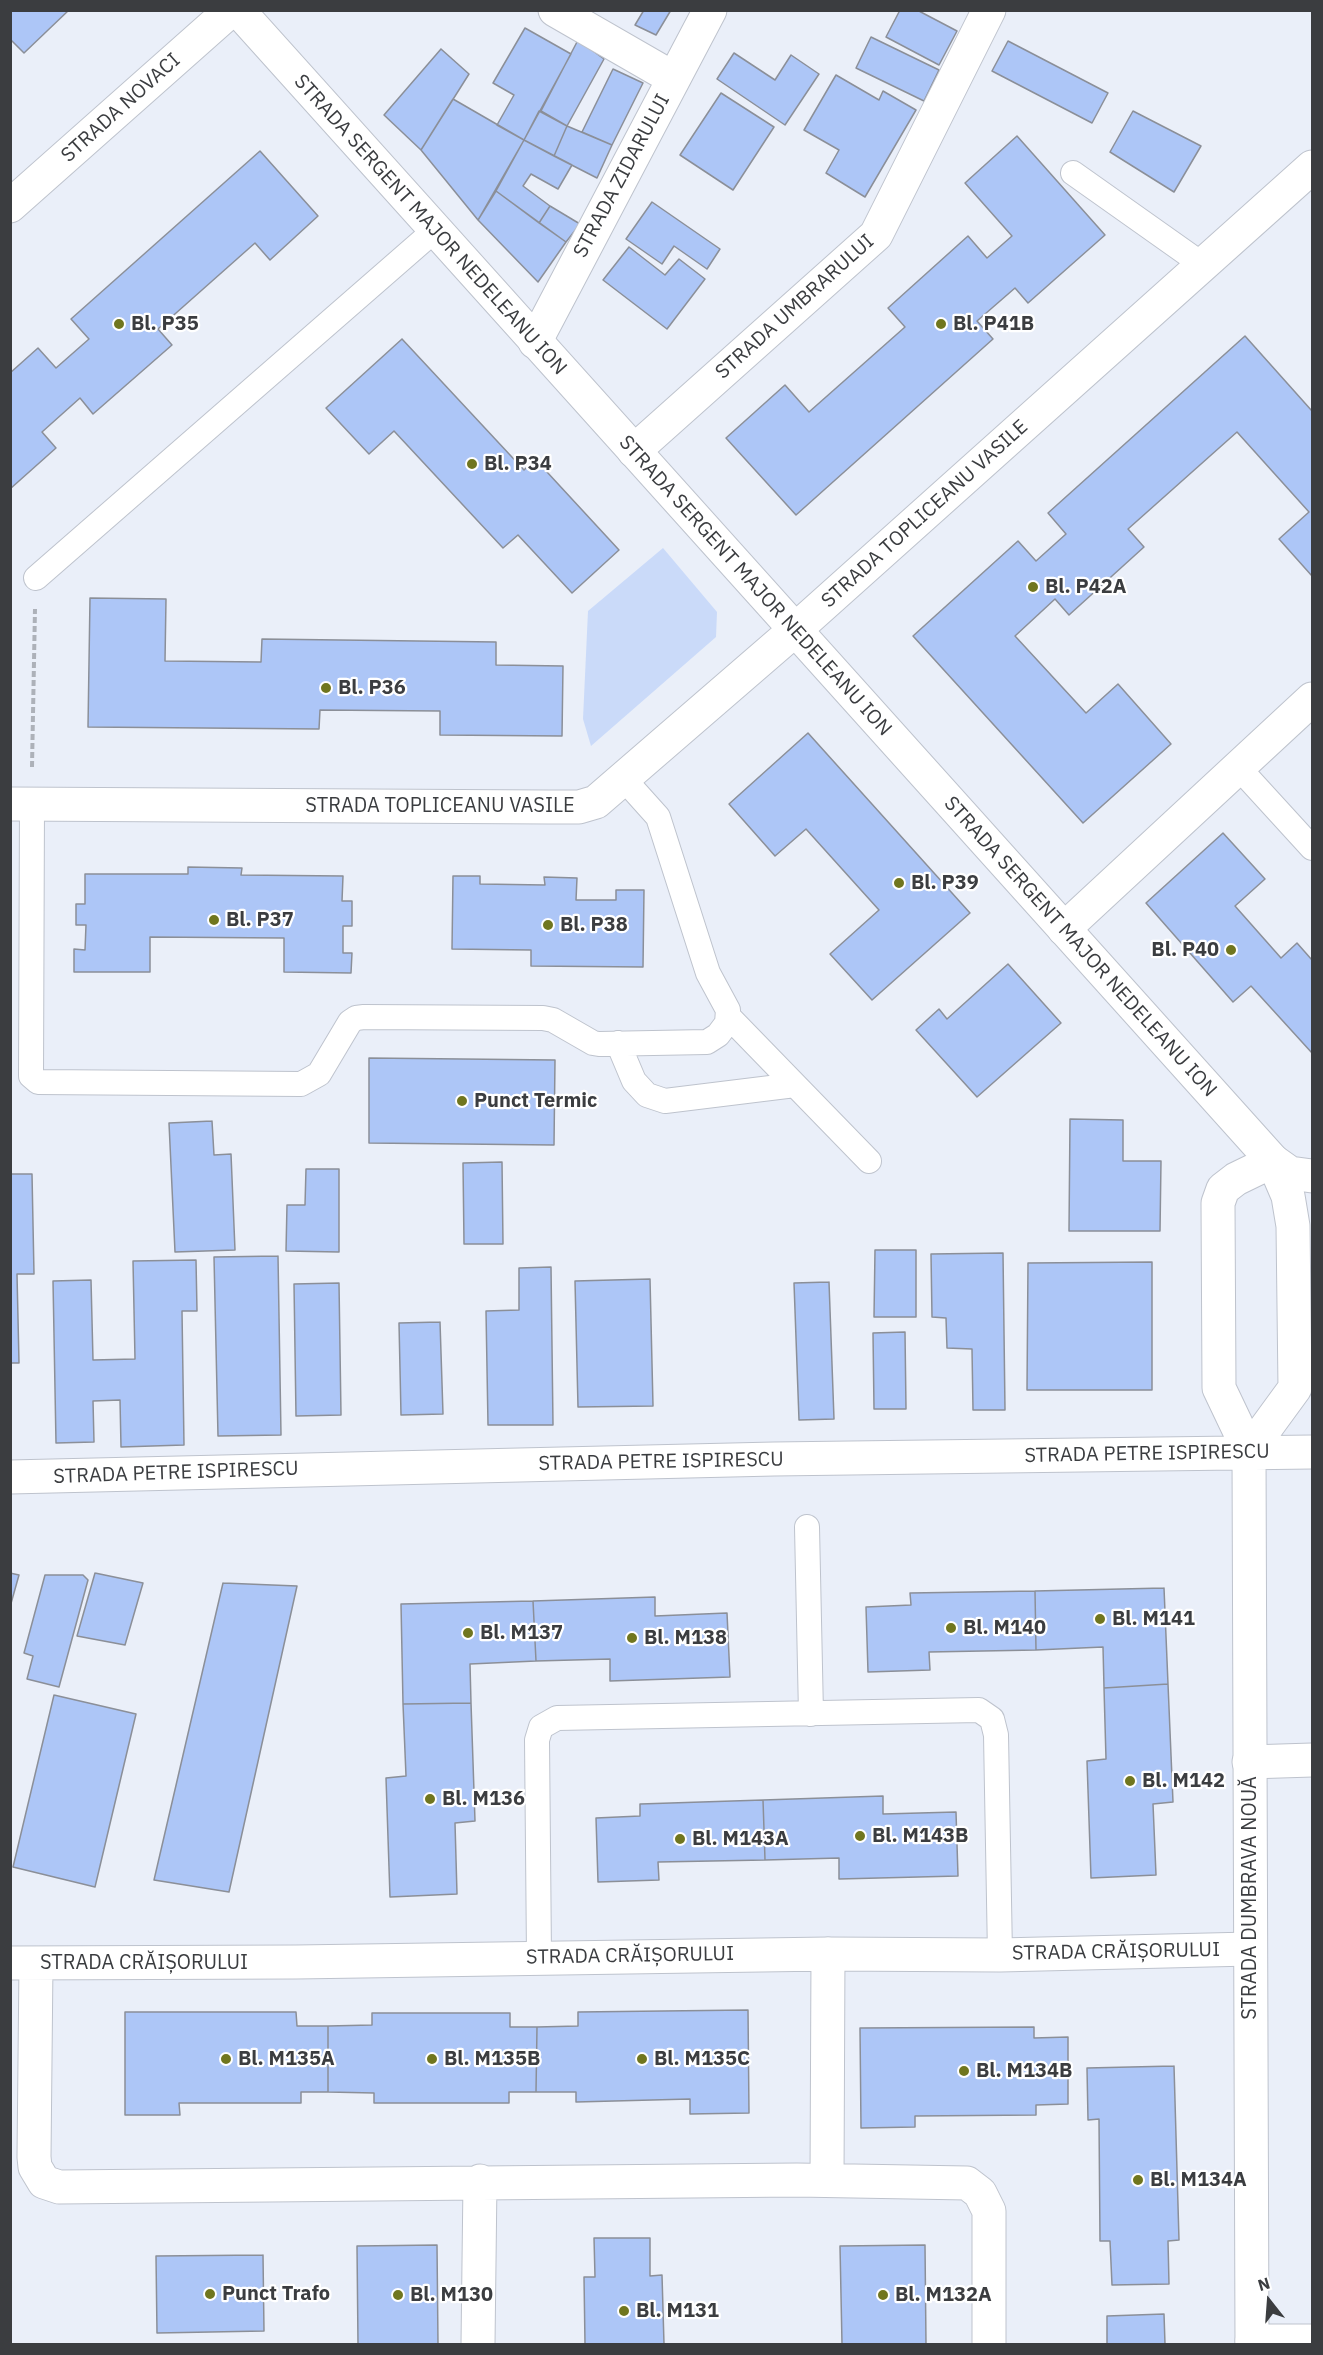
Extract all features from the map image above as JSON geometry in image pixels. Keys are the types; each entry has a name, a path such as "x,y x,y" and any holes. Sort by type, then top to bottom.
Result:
{"street":[{"name":"STRADA NOVACI","path":"10,206 231,10"},
{"name":"STRADA SERGENT MAJOR NEDELEANU ION","path":"238,10 1273,1161"},
{"path":"555,10 673,78"},
{"name":"STRADA ZIDARULUI","path":"535,342 710,10"},
{"name":"STRADA UMBRARULUI","path":"634,451 876,235 989,10"},
{"name":"STRADA TOPLICEANU VASILE","path":"21,804 579,807 596,802 795,630 1312,167"},
{"path":"1064,929 1312,699"},
{"path":"1273,1161 1290,1173 1312,1176"},
{"path":"1250,1451 1295,1388 1293,1226 1288,1196 1273,1161"},
{"name":"STRADA DUMBRAVA NOUĂ","path":"1252,2343 1250,1451 1219,1388 1218,1203 1223,1189 1236,1179 1273,1161"},
{"name":"STRADA PETRE ISPIRESCU","path":"10,1477 1250,1451 1312,1452"},
{"path":"1250,1762 1312,1760"},
{"name":"STRADA CRĂIȘORULUI","path":"23,1963 828,1954 1000,1955 1250,1949"},
{"path":"827,2180 828,1954"},
{"path":"23,1963 34,2157 35,2167 44,2182 59,2187 480,2181 827,2180 967,2183 980,2193 989,2211 989,2344"},
{"path":"478,2344 480,2181"},
{"path":"1252,2343 1312,2341"}],"lane":[{"path":"1073,173 1203,265"},
{"path":"36,578 435,230"},
{"path":"1238,767 1312,848"},
{"path":"623,778 658,817 708,973 726,1003 729,1017 869,1161"},
{"path":"21,804 30,1068 31,1076 38,1082 301,1084 318,1074 350,1023 356,1018 364,1017 543,1018 561,1024 593,1043 707,1042 723,1030 729,1017"},
{"path":"618,1043 634,1081 647,1095 665,1101 795,1085"},
{"path":"807,1527 811,1714"},
{"path":"538,1957 537,1740 541,1727 557,1718 979,1710 992,1719 996,1735 1000,1955"}],"path":[{"path":"21,804 36,578"}],"shaded area":[{"path":"663,548 717,612 716,637 591,746 583,719 588,611"}],"building":[{"path":"10,10 69,10 24,53 10,39"},
{"path":"644,10 671,10 656,35 635,25"},
{"path":"900,10 917,10 957,31 939,65 886,37"},
{"path":"525,28 571,54 524,140 497,125 514,95 493,83"},
{"path":"871,37 939,70 924,101 856,68"},
{"path":"578,40 604,59 567,126 541,111"},
{"path":"1008,41 1108,93 1092,123 992,71"},
{"path":"441,49 469,74 421,150 384,115"},
{"path":"734,53 775,80 791,55 819,74 785,125 717,79"},
{"path":"613,69 643,83 612,145 582,132"},
{"path":"836,75 879,100 883,91 916,110 865,197 826,173 839,150 804,130"},
{"path":"721,93 774,127 733,190 680,155"},
{"path":"453,99 524,140 478,220 421,150"},
{"path":"539,111 567,126 554,156 524,140"},
{"path":"1133,111 1201,146 1174,192 1110,152"},
{"path":"567,126 612,145 597,178 554,156"},
{"name":"Bl. P41B","path":"1017,136 1105,235 1028,303 1015,288 977,321 993,339 796,515 726,438 785,385 809,412 905,327 888,308 968,236 987,258 1012,236 965,183"},
{"path":"524,140 572,165 558,189 531,174 523,186 550,206 539,223 496,191"},
{"name":"Bl. P35","path":"260,151 318,216 270,260 255,243 158,329 172,345 93,414 80,398 42,432 56,448 10,489 10,373 38,348 56,368 89,339 71,319"},
{"path":"496,191 566,242 538,282 478,220"},
{"path":"652,202 720,249 707,269 674,246 662,264 626,239"},
{"path":"550,206 580,224 566,242 539,223"},
{"path":"629,247 665,275 679,259 705,279 667,329 603,280"},
{"name":"Bl. P42A","path":"1245,336 1312,411 1312,576 1279,539 1309,512 1237,432 1128,529 1144,547 1069,615 1055,599 1015,636 1086,713 1118,684 1171,744 1083,823 913,636 1018,541 1036,561 1066,534 1048,513"},
{"name":"Bl. P34","path":"402,339 524,470 535,459 619,550 572,593 518,535 503,548 394,431 369,454 326,408"},
{"name":"Bl. P36","path":"90,598 166,599 165,661 261,662 262,639 496,642 496,665 563,666 562,736 440,735 440,711 320,710 319,729 88,727"},
{"name":"Bl. P39","path":"808,733 970,913 872,1000 830,954 879,910 806,829 775,856 729,804"},
{"name":"Bl. P40","path":"1223,833 1265,879 1235,906 1281,958 1297,943 1312,960 1312,1053 1251,986 1233,1002 1146,903"},
{"name":"Bl. P37","path":"188,867 242,868 241,875 343,876 342,901 352,901 352,926 343,926 343,953 352,953 351,973 284,972 284,938 150,937 150,972 74,972 74,949 85,950 86,925 76,925 76,904 85,904 85,874 188,874"},
{"name":"Bl. P38","path":"453,876 480,876 480,884 545,885 544,877 577,878 576,900 616,900 616,890 644,890 643,967 531,966 531,950 452,949"},
{"path":"1008,964 1061,1023 977,1097 916,1030 939,1009 947,1019"},
{"name":"Punct Termic","path":"369,1058 555,1060 554,1145 369,1143"},
{"path":"1070,1119 1123,1120 1123,1161 1161,1161 1160,1231 1069,1231"},
{"path":"212,1121 214,1155 231,1154 235,1250 175,1252 169,1123"},
{"path":"502,1162 503,1244 464,1244 463,1163"},
{"path":"306,1169 339,1169 339,1252 286,1251 287,1205 305,1205"},
{"path":"10,1174 32,1174 34,1274 17,1274 19,1363 10,1363"},
{"path":"875,1250 916,1250 916,1317 874,1317"},
{"path":"1003,1253 1005,1410 973,1410 972,1349 947,1348 946,1318 932,1317 931,1254"},
{"path":"278,1256 281,1435 218,1436 214,1257"},
{"path":"196,1260 197,1311 182,1311 184,1445 121,1447 120,1400 93,1401 94,1442 56,1443 53,1281 91,1280 93,1360 135,1359 133,1261"},
{"path":"1152,1262 1152,1390 1027,1390 1028,1263"},
{"path":"551,1267 553,1425 488,1425 486,1311 519,1310 519,1268"},
{"path":"650,1279 653,1406 578,1407 575,1281"},
{"path":"829,1282 834,1419 799,1420 794,1283"},
{"path":"339,1283 341,1415 296,1416 294,1284"},
{"path":"440,1322 443,1414 401,1415 399,1323"},
{"path":"905,1332 906,1409 874,1409 873,1333"},
{"path":"10,1573 19,1575 10,1607"},
{"path":"95,1573 143,1583 125,1645 77,1636"},
{"path":"45,1575 83,1575 88,1580 59,1687 27,1679 33,1656 24,1653"},
{"path":"223,1583 297,1586 229,1892 154,1880"},
{"name":"Bl. M141","path":"1164,1588 1168,1684 1104,1688 1103,1647 1036,1650 1035,1591"},
{"name":"Bl. M140","path":"1035,1591 1036,1650 929,1652 930,1670 868,1672 866,1607 911,1605 910,1593"},
{"name":"Bl. M138","path":"655,1597 655,1616 727,1613 730,1677 610,1681 610,1659 536,1661 533,1601"},
{"name":"Bl. M137","path":"533,1601 536,1661 470,1664 471,1703 403,1704 401,1604"},
{"name":"Bl. M142","path":"1168,1684 1173,1802 1153,1804 1156,1875 1091,1878 1087,1761 1106,1759 1104,1688"},
{"path":"54,1695 136,1714 95,1887 13,1867"},
{"name":"Bl. M136","path":"471,1703 475,1821 455,1823 457,1894 390,1897 386,1778 406,1776 403,1704"},
{"name":"Bl. M143B","path":"883,1796 883,1814 956,1812 958,1876 839,1879 839,1858 765,1860 763,1800"},
{"name":"Bl. M143A","path":"763,1800 765,1860 658,1862 659,1880 598,1882 596,1818 640,1816 640,1804"},
{"name":"Bl. M135C","path":"748,2010 749,2113 690,2114 690,2099 576,2102 576,2092 536,2092 537,2027 578,2026 578,2012"},
{"name":"Bl. M135A","path":"125,2012 296,2012 297,2026 328,2026 328,2092 301,2092 301,2103 179,2103 180,2115 125,2115"},
{"name":"Bl. M135B","path":"372,2013 510,2013 510,2027 537,2027 536,2092 509,2092 509,2103 374,2103 374,2093 328,2092 328,2026 372,2025"},
{"name":"Bl. M134B","path":"1034,2027 1034,2038 1068,2037 1068,2104 1036,2105 1036,2115 915,2116 915,2127 861,2128 860,2028"},
{"name":"Bl. M134A","path":"1174,2066 1179,2240 1168,2241 1169,2284 1112,2285 1110,2241 1100,2241 1099,2119 1088,2120 1087,2068"},
{"name":"Bl. M131","path":"594,2238 650,2238 650,2276 662,2275 664,2344 585,2344 584,2277 595,2277"},
{"name":"Bl. M130","path":"437,2245 438,2344 358,2344 357,2246"},
{"name":"Bl. M132A","path":"925,2245 926,2344 842,2344 840,2246"},
{"name":"Punct Trafo","path":"263,2255 264,2331 157,2333 156,2256"},
{"path":"1164,2314 1165,2344 1107,2344 1107,2316"}],"place":[{"name":"Bl. P35","path":"119,324"},
{"name":"Bl. P41B","path":"941,324"},
{"name":"Bl. P34","path":"472,464"},
{"name":"Bl. P42A","path":"1033,587"},
{"name":"Bl. P36","path":"326,688"},
{"name":"Bl. P39","path":"899,883"},
{"name":"Bl. P37","path":"214,920"},
{"name":"Bl. P38","path":"548,925"},
{"name":"Bl. P40","path":"1231,950"},
{"name":"Punct Termic","path":"462,1101"},
{"name":"Bl. M141","path":"1100,1619"},
{"name":"Bl. M140","path":"951,1628"},
{"name":"Bl. M137","path":"468,1633"},
{"name":"Bl. M138","path":"632,1638"},
{"name":"Bl. M142","path":"1130,1781"},
{"name":"Bl. M136","path":"430,1799"},
{"name":"Bl. M143B","path":"860,1836"},
{"name":"Bl. M143A","path":"680,1839"},
{"name":"Bl. M135A","path":"226,2059"},
{"name":"Bl. M135B","path":"432,2059"},
{"name":"Bl. M135C","path":"642,2059"},
{"name":"Bl. M134B","path":"964,2071"},
{"name":"Bl. M134A","path":"1138,2180"},
{"name":"Punct Trafo","path":"210,2294"},
{"name":"Bl. M130","path":"398,2295"},
{"name":"Bl. M132A","path":"883,2295"},
{"name":"Bl. M131","path":"624,2311"}]}
